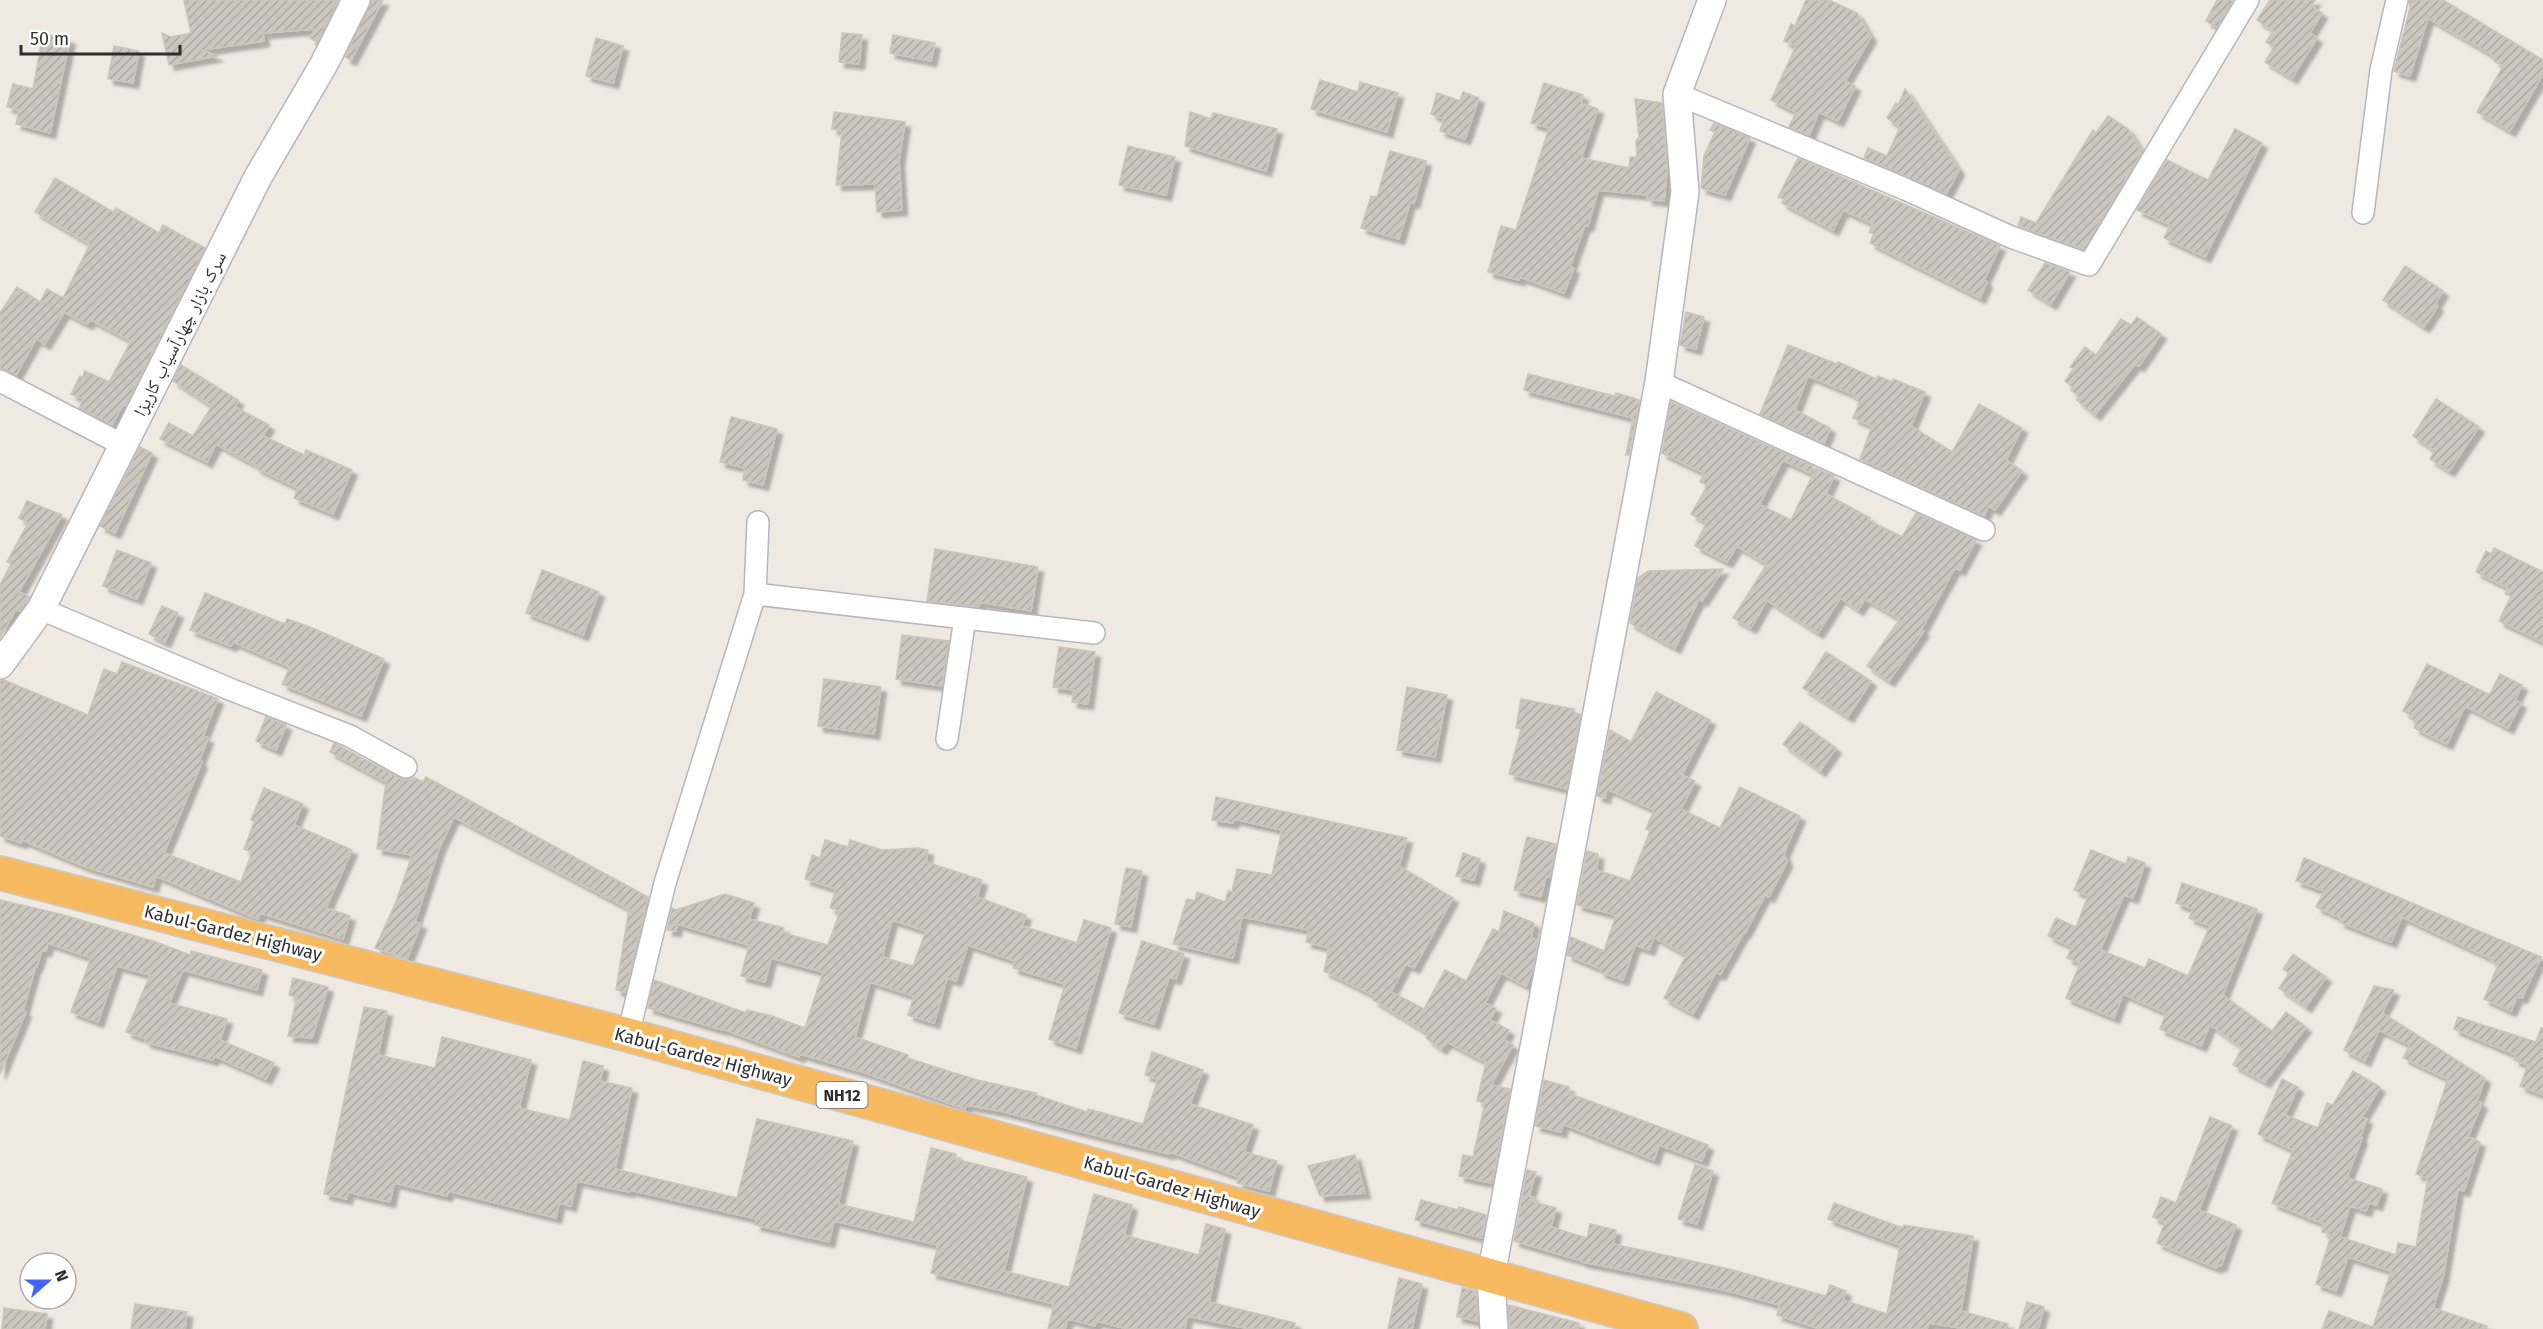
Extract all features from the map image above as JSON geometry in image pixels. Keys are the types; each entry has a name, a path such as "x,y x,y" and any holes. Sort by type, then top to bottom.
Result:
{"highway":[{"name":"Kabul-Gardez Highway","path":"0,873 628,1035 1681,1329"}],"street":[{"name":"سرک بازار چهارآسیاب کاریزا","path":"0,665 41,609 212,273 258,177 324,64 356,0"},
{"path":"1677,94 1905,189 2011,237 2089,265 2248,0"},
{"path":"2363,213 2381,70 2397,0"},
{"path":"1494,1329 1491,1276 1659,382 1684,192 1677,94 1705,2"},
{"path":"0,381 123,445"},
{"path":"1659,382 1984,530"},
{"path":"628,1035 665,883 755,594 758,522"},
{"path":"755,594 1094,633"},
{"path":"41,609 232,690 350,736 406,767"},
{"path":"947,739 965,618"}],"building":[{"path":"184,0 338,0 317,42 310,38 315,29 263,33 264,41 202,50 217,56 169,65 162,33 171,37 191,33"},
{"path":"372,0 383,0 351,60 345,57"},
{"path":"1806,0 1829,0 1857,13 1871,37 1845,81 1855,86 1838,121 1819,112 1809,135 1789,127 1796,112 1771,100 1796,46 1784,41 1791,24 1795,26"},
{"path":"2217,0 2233,0 2217,27 2206,21"},
{"path":"2270,0 2315,0 2311,6 2322,13 2310,33 2317,38 2292,78 2265,62 2274,47 2266,42 2273,31 2257,20"},
{"path":"2409,0 2443,0 2543,60 2543,74 2510,131 2477,112 2503,66 2494,61 2496,57 2428,18 2410,76 2394,71 2410,8"},
{"path":"842,33 862,35 859,64 839,62"},
{"path":"43,34 70,39 50,133 16,124 19,110 7,107 13,84 33,89"},
{"path":"893,35 935,43 931,61 890,53"},
{"path":"596,38 623,46 613,83 586,76"},
{"path":"114,46 139,51 133,83 108,79"},
{"path":"1320,80 1358,92 1360,82 1398,93 1387,132 1311,109"},
{"path":"1544,83 1583,95 1581,103 1598,109 1581,158 1629,168 1630,157 1637,157 1636,141 1639,137 1635,99 1662,103 1667,170 1664,201 1647,199 1648,195 1598,190 1588,226 1585,225 1570,267 1574,268 1564,293 1520,277 1519,280 1488,272 1501,226 1516,230 1549,128 1531,123"},
{"path":"1905,89 1959,170 1946,194 1864,158 1868,148 1887,156 1900,127 1887,118 1896,103 1898,105"},
{"path":"1463,92 1479,98 1465,139 1440,131 1444,119 1431,114 1437,93 1460,101"},
{"path":"834,112 905,122 899,161 902,210 877,212 875,184 836,185 842,131 832,129"},
{"path":"1190,112 1211,119 1213,113 1277,129 1266,171 1185,146"},
{"path":"2108,116 2128,129 2142,152 2083,249 2018,226 2021,217 2036,223 2093,130 2096,133"},
{"path":"1714,123 1750,138 1725,195 1701,188 1704,156 1715,132 1710,130"},
{"path":"2235,129 2262,143 2205,257 2164,238 2170,225 2137,210 2167,160 2208,180"},
{"path":"1128,146 1175,157 1166,195 1119,185"},
{"path":"1390,151 1426,161 1414,203 1410,202 1399,239 1361,228 1371,196 1377,197"},
{"path":"1798,158 2000,246 1984,280 1987,282 1980,298 1870,243 1874,234 1869,232 1873,224 1843,210 1833,230 1782,203 1784,199 1778,197"},
{"path":"55,178 113,212 116,208 159,233 163,225 205,248 125,406 123,405 112,425 79,408 83,399 71,394 85,371 109,382 131,341 91,320 87,324 64,312 45,344 36,339 16,375 0,368 0,313 17,287 40,302 47,289 63,298 90,244 35,212"},
{"path":"2045,263 2070,272 2051,304 2028,290"},
{"path":"2405,266 2443,291 2435,304 2438,306 2424,327 2383,300"},
{"path":"1686,312 1704,317 1696,349 1680,345"},
{"path":"2137,317 2161,334 2139,366 2135,364 2095,415 2077,400 2079,397 2071,390 2073,387 2065,381 2074,368 2070,367 2085,347 2096,355 2121,319 2131,325"},
{"path":"1788,345 1837,364 1838,362 1877,379 1878,376 1892,382 1893,379 1925,392 1911,426 1952,452 1979,404 2022,428 2006,460 2022,471 1995,510 1988,506 1984,516 1860,459 1872,426 1853,418 1860,402 1853,398 1855,395 1808,376 1795,410 1830,428 1824,443 1760,414"},
{"path":"181,365 238,400 235,407 269,425 263,436 304,455 306,450 352,470 333,514 294,498 298,488 256,468 257,466 216,444 207,462 160,439 169,423 193,436 212,406 173,381"},
{"path":"1528,374 1640,400 1629,455 1626,455 1633,418 1524,390"},
{"path":"2436,399 2479,427 2449,471 2430,459 2435,451 2413,436"},
{"path":"1671,402 1813,466 1810,473 1783,460 1761,501 1760,505 1791,520 1816,468 1834,476 1826,494 1870,518 1868,520 1902,537 1916,513 1976,540 1960,570 1955,568 1921,630 1924,631 1889,681 1867,666 1900,619 1865,599 1858,610 1840,598 1818,633 1767,600 1751,628 1733,618 1767,564 1737,546 1727,562 1695,546 1706,523 1691,514 1708,485 1700,482 1704,473 1662,453"},
{"path":"731,417 777,429 763,485 743,480 745,468 720,462"},
{"path":"140,447 152,453 115,533 100,526"},
{"path":"27,501 62,515 19,592 29,597 28,601 20,611 16,609 0,638 0,585 11,564 7,562 28,523 19,518"},
{"path":"2494,548 2543,572 2543,642 2499,621 2511,596 2505,594 2508,588 2476,572 2486,551 2491,554"},
{"path":"935,549 1038,567 1031,611 980,602 979,607 927,601"},
{"path":"117,550 151,563 137,599 103,586"},
{"path":"1723,569 1702,601 1699,599 1675,648 1630,623 1638,578 1648,571"},
{"path":"542,570 599,592 583,635 526,613"},
{"path":"205,593 285,624 287,619 310,627 384,659 361,716 282,684 290,667 233,642 231,646 190,630"},
{"path":"162,606 178,613 165,642 149,634"},
{"path":"902,635 949,641 942,686 896,679"},
{"path":"1059,647 1095,652 1088,704 1072,702 1074,690 1053,687"},
{"path":"1826,652 1871,681 1848,717 1803,688"},
{"path":"122,662 218,699 203,736 208,738 199,761 202,762 164,853 241,882 252,852 244,849 254,822 251,820 264,788 303,804 294,825 352,850 326,908 350,916 343,939 260,913 258,919 156,876 153,887 86,867 22,840 21,843 0,836 0,680 88,715 104,669 117,674"},
{"path":"2427,664 2490,694 2500,674 2522,685 2515,700 2521,703 2508,728 2465,706 2447,744 2414,728 2417,722 2403,711"},
{"path":"824,679 881,687 874,734 818,726"},
{"path":"1407,687 1447,695 1435,757 1397,750"},
{"path":"1656,692 1710,720 1682,775 1695,781 1681,809 1720,828 1740,787 1800,816 1784,853 1787,862 1769,897 1765,895 1720,975 1716,972 1693,1014 1664,998 1686,955 1654,937 1649,950 1635,945 1623,980 1600,972 1601,969 1567,955 1571,937 1604,951 1616,915 1577,905 1587,851 1598,854 1597,870 1630,881 1650,831 1646,829 1654,810 1607,789 1605,798 1597,796 1610,730 1631,742"},
{"path":"1521,699 1574,709 1574,712 1580,715 1567,789 1509,774 1521,729 1516,728"},
{"path":"266,717 286,725 276,750 256,741"},
{"path":"1800,722 1836,748 1820,771 1783,744"},
{"path":"334,743 400,778 407,780 414,777 423,782 426,777 648,897 625,992 616,990 629,909 454,817 439,849 415,922 421,924 407,959 375,948 396,902 412,855 377,849 386,782 330,752"},
{"path":"1216,797 1407,838 1399,866 1453,898 1414,968 1406,964 1391,992 1424,1009 1445,970 1466,981 1493,929 1499,932 1504,911 1534,923 1531,938 1538,941 1533,969 1526,986 1501,973 1485,1003 1496,1008 1490,1020 1509,1030 1504,1040 1513,1045 1491,1085 1510,1089 1492,1183 1459,1176 1463,1155 1473,1157 1485,1103 1477,1101 1486,1062 1447,1042 1441,1049 1426,1038 1429,1034 1373,1000 1375,996 1324,971 1329,948 1306,942 1309,930 1242,917 1233,958 1173,944 1187,899 1195,901 1197,892 1225,902 1228,891 1232,892 1237,869 1272,875 1282,830 1234,819 1233,823 1212,820"},
{"path":"1527,837 1556,844 1550,877 1546,876 1541,897 1514,890"},
{"path":"825,840 848,847 850,840 882,850 918,848 928,850 926,862 982,880 977,897 1026,915 1022,926 1077,943 1084,920 1111,928 1076,1048 1049,1039 1065,984 1013,968 1015,961 968,945 956,981 947,978 934,1023 908,1015 914,996 870,982 855,1037 908,1055 907,1058 977,1080 1036,1093 1036,1095 1087,1112 1088,1109 1143,1124 1158,1079 1145,1075 1152,1052 1203,1070 1190,1104 1253,1125 1244,1152 1277,1161 1269,1191 1237,1183 1239,1177 1170,1152 1169,1154 1000,1111 966,1105 965,1109 866,1073 800,1054 799,1057 723,1029 648,1008 654,980 746,1013 747,1010 772,1016 805,1028 823,972 771,958 765,982 741,976 749,945 677,924 676,931 667,930 672,908 676,910 725,894 754,903 749,919 784,928 783,933 828,945 840,911 830,908 836,889 805,879 812,855 820,858","holes":["892,920 926,931 913,966 882,957"]},
{"path":"2091,850 2126,864 2128,857 2145,863 2133,898 2124,895 2100,950 2145,968 2149,959 2188,976 2210,926 2189,918 2193,909 2176,903 2182,883 2257,909 2223,995 2272,1031 2286,1012 2306,1027 2265,1082 2233,1065 2242,1048 2210,1025 2201,1046 2160,1029 2166,1013 2123,994 2114,1018 2066,998 2080,963 2067,958 2072,947 2048,936 2056,918 2076,927 2088,896 2074,890"},
{"path":"1463,853 1480,859 1474,880 1456,876"},
{"path":"2304,858 2541,957 2522,998 2517,997 2511,1011 2484,999 2498,965 2491,961 2492,959 2402,917 2391,942 2339,922 2341,918 2316,907 2324,891 2296,881"},
{"path":"1126,868 1142,871 1131,927 1115,924"},
{"path":"0,900 64,915 156,942 190,955 191,951 262,970 257,990 183,970 169,1003 227,1019 220,1040 274,1063 266,1079 214,1056 213,1060 145,1042 146,1039 126,1032 150,975 117,966 98,1022 71,1012 91,958 48,943 46,951 42,950 36,965 23,1011 26,1012 0,1074"},
{"path":"1142,941 1184,954 1176,979 1169,977 1154,1024 1119,1013"},
{"path":"2293,954 2326,977 2306,1007 2279,988 2289,973 2283,969"},
{"path":"293,978 328,987 312,1038 288,1036 297,997 289,995"},
{"path":"2374,986 2394,990 2382,1013 2485,1078 2477,1101 2482,1103 2468,1137 2480,1142 2464,1191 2458,1189 2443,1277 2433,1308 2487,1326 2486,1329 2322,1329 2329,1311 2373,1327 2391,1271 2348,1257 2336,1291 2316,1284 2331,1235 2322,1232 2324,1224 2272,1203 2293,1150 2258,1134 2282,1079 2298,1087 2285,1115 2318,1128 2327,1103 2333,1105 2353,1071 2380,1087 2362,1117 2367,1119 2347,1178 2382,1189 2377,1205 2369,1203 2366,1211 2350,1206 2340,1237 2396,1255 2398,1243 2416,1247 2428,1178 2416,1174 2448,1079 2403,1058 2410,1045 2379,1030 2365,1061 2344,1050"},
{"path":"364,1007 387,1011 378,1055 435,1068 442,1037 531,1060 519,1108 570,1120 583,1061 603,1066 600,1081 632,1088 615,1169 737,1198 757,1119 853,1141 838,1204 914,1222 931,1148 956,1154 955,1159 1027,1177 1004,1271 1069,1287 1094,1194 1132,1205 1124,1235 1199,1255 1206,1224 1225,1229 1209,1302 1295,1323 1294,1329 1250,1329 1187,1316 1185,1329 1128,1329 1096,1321 1095,1326 1068,1319 1065,1329 1048,1329 1054,1304 931,1273 938,1245 834,1221 829,1242 755,1225 757,1219 630,1190 629,1192 577,1181 571,1206 559,1203 556,1218 448,1191 447,1196 394,1183 390,1202 348,1192 347,1199 324,1194"},
{"path":"2458,1017 2536,1042 2541,1028 2543,1029 2543,1095 2520,1086 2528,1065 2514,1060 2516,1055 2454,1029"},
{"path":"1544,1080 1569,1087 1568,1093 1708,1145 1702,1161 1659,1145 1654,1160 1563,1124 1561,1132 1535,1126"},
{"path":"2210,1117 2232,1126 2199,1210 2236,1225 2221,1266 2218,1265 2216,1268 2157,1243 2165,1222 2153,1217 2161,1197 2176,1203"},
{"path":"1355,1155 1365,1193 1320,1196 1308,1166"},
{"path":"1695,1165 1713,1171 1697,1224 1678,1219"},
{"path":"1527,1170 1536,1172 1529,1196 1534,1197 1533,1202 1556,1208 1551,1227 1587,1238 1590,1224 1616,1230 1613,1244 1729,1269 1826,1296 1830,1285 1846,1291 1843,1300 1887,1314 1900,1245 1828,1219 1834,1203 1903,1228 1904,1225 1973,1236 1961,1311 2008,1324 2007,1329 1967,1329 1929,1323 1927,1329 1820,1329 1777,1315 1780,1305 1724,1290 1582,1262 1514,1241"},
{"path":"1421,1200 1486,1215 1482,1238 1415,1220"},
{"path":"1399,1278 1422,1284 1412,1329 1388,1329"},
{"path":"1462,1288 1476,1291 1478,1321 1457,1317"},
{"path":"2027,1302 2044,1307 2038,1329 2019,1329"},
{"path":"135,1304 187,1312 185,1329 131,1329"},
{"path":"1508,1305 1579,1323 1578,1329 1510,1329"},
{"path":"4,1308 47,1314 45,1329 2,1329"}]}
